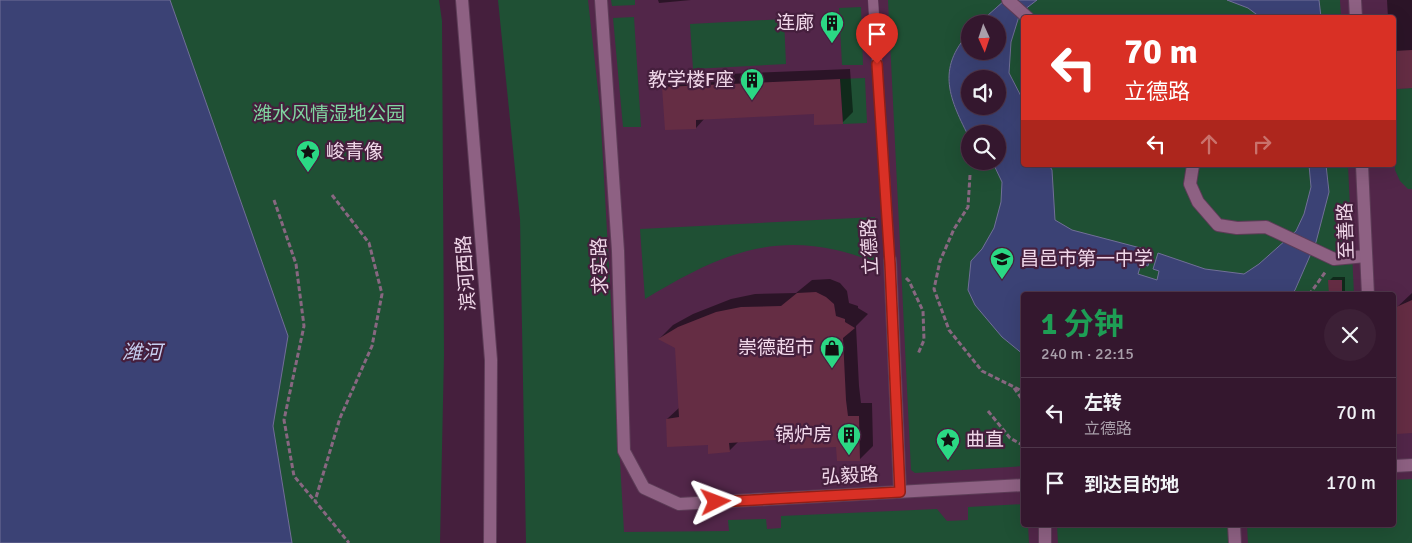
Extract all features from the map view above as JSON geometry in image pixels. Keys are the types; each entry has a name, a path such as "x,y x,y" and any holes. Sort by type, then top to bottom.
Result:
{"street":[{"name":"滨河西路","path":"462,0 491,360 490,543"},
{"name":"求实路","path":"601,0 618,251 624,451 644,488 679,504"},
{"path":"1008,0 1025,15"},
{"path":"1355,0 1356,15"},
{"path":"1193,167 1190,184 1198,202 1218,225 1237,228 1266,227 1334,259 1366,256"},
{"name":"至善路","path":"1362,167 1368,292"},
{"name":"立德路","path":"890,262 900,492"},
{"path":"1396,466 1412,465"},
{"name":"弘毅路","path":"679,504 1021,485"},
{"path":"1044,527 1045,543"},
{"path":"1234,527 1235,543"}],"lane":[{"name":"立德路","path":"873,0 890,262"}],"path":[{"path":"970,175 968,207 954,229 940,260 934,289 949,330 982,371 1021,391"},
{"path":"315,501 340,418 372,346 382,294 369,243 332,195"},
{"path":"274,200 296,264 304,326 284,420 294,476 350,543"},
{"path":"1311,292 1334,259"},
{"path":"890,262 909,281 924,311 924,340 918,354"},
{"path":"1013,388 1021,398"},
{"path":"988,411 1010,438 1021,444"}],"shaded area":[{"name":"昌邑市第一中学","path":"563,0 1412,0 1412,543 601,543"}],"green space":[{"name":"潍水风情湿地公园","path":"169,0 439,0 442,21 444,354 440,543 292,543 273,426 288,336"},
{"path":"498,0 588,0 600,108 624,532 729,531 728,520 766,519 767,529 781,528 781,516 937,509 947,521 968,520 968,507 1021,504 1021,527 1028,527 1029,543 526,543 520,219"},
{"path":"611,0 635,0 635,5 612,6"},
{"path":"888,0 1340,0 1341,15 1021,15 1021,167 1348,167 1354,292 1021,292 1021,466 915,473 911,470"},
{"path":"861,7 863,65 842,65 839,8"},
{"path":"634,17 641,127 623,127 613,18"},
{"path":"784,19 786,64 693,69 690,24"},
{"path":"865,78 867,123 843,124 840,79"},
{"path":"1412,88 1412,189 1408,189 1400,181 1395,170 1396,89"},
{"path":"875,217 876,262 841,251 809,246 783,245 759,248 736,254 690,273 645,299 640,229"},
{"path":"1412,479 1412,543 1248,543 1247,527 1396,527 1396,480"},
{"path":"1057,527 1231,527 1232,543 1058,543"}],"water":[{"name":"潍河","path":"0,0 170,0 288,336 273,426 292,543 0,543"},
{"path":"1005,0 1037,0 1020,13 1011,42 1009,73 1021,96 1021,167 1050,167 1052,170 1055,220 1072,230 1152,251 1148,266 1141,264 1138,274 1157,280 1159,271 1153,269 1158,253 1205,269 1244,274 1259,264 1296,231 1304,214 1311,187 1309,167 1326,167 1329,192 1316,242 1295,290 1293,292 1021,292 1021,353 1002,337 975,305 968,290 971,261 982,249 994,228 1001,202 1002,182 996,170 1006,170 1006,125 964,125 952,98 949,85 952,59 961,43 961,60 1006,60 1006,15 988,15"},
{"path":"1227,0 1319,0 1321,15 1257,15 1248,8"}],"building":[{"path":"1412,50 1412,88 1396,89 1396,51"},
{"name":"教学楼F座","path":"840,79 843,124 814,125 814,114 696,120 696,129 665,130 662,87"},
{"path":"1328,280 1342,280 1342,292 1329,292"},
{"path":"816,292 834,304 836,316 845,319 845,322 855,328 843,338 848,416 859,416 860,461 837,461 836,447 790,449 790,439 729,443 730,452 708,454 708,445 667,447 666,419 679,417 675,348 658,339 678,327 716,312 741,307 781,306 797,293"},
{"path":"1412,300 1412,433 1397,434 1396,307"}],"place":[{"name":"连廊","path":"832,44"},
{"name":"教学楼F座","path":"752,101"},
{"name":"峻青像","path":"308,173"},
{"name":"昌邑市第一中学","path":"1002,280"},
{"name":"崇德超市","path":"832,369"},
{"name":"锅炉房","path":"849,456"},
{"name":"曲直","path":"948,461"}],"route":[{"path":"716,502 900,492 890,264 877,64"}]}
